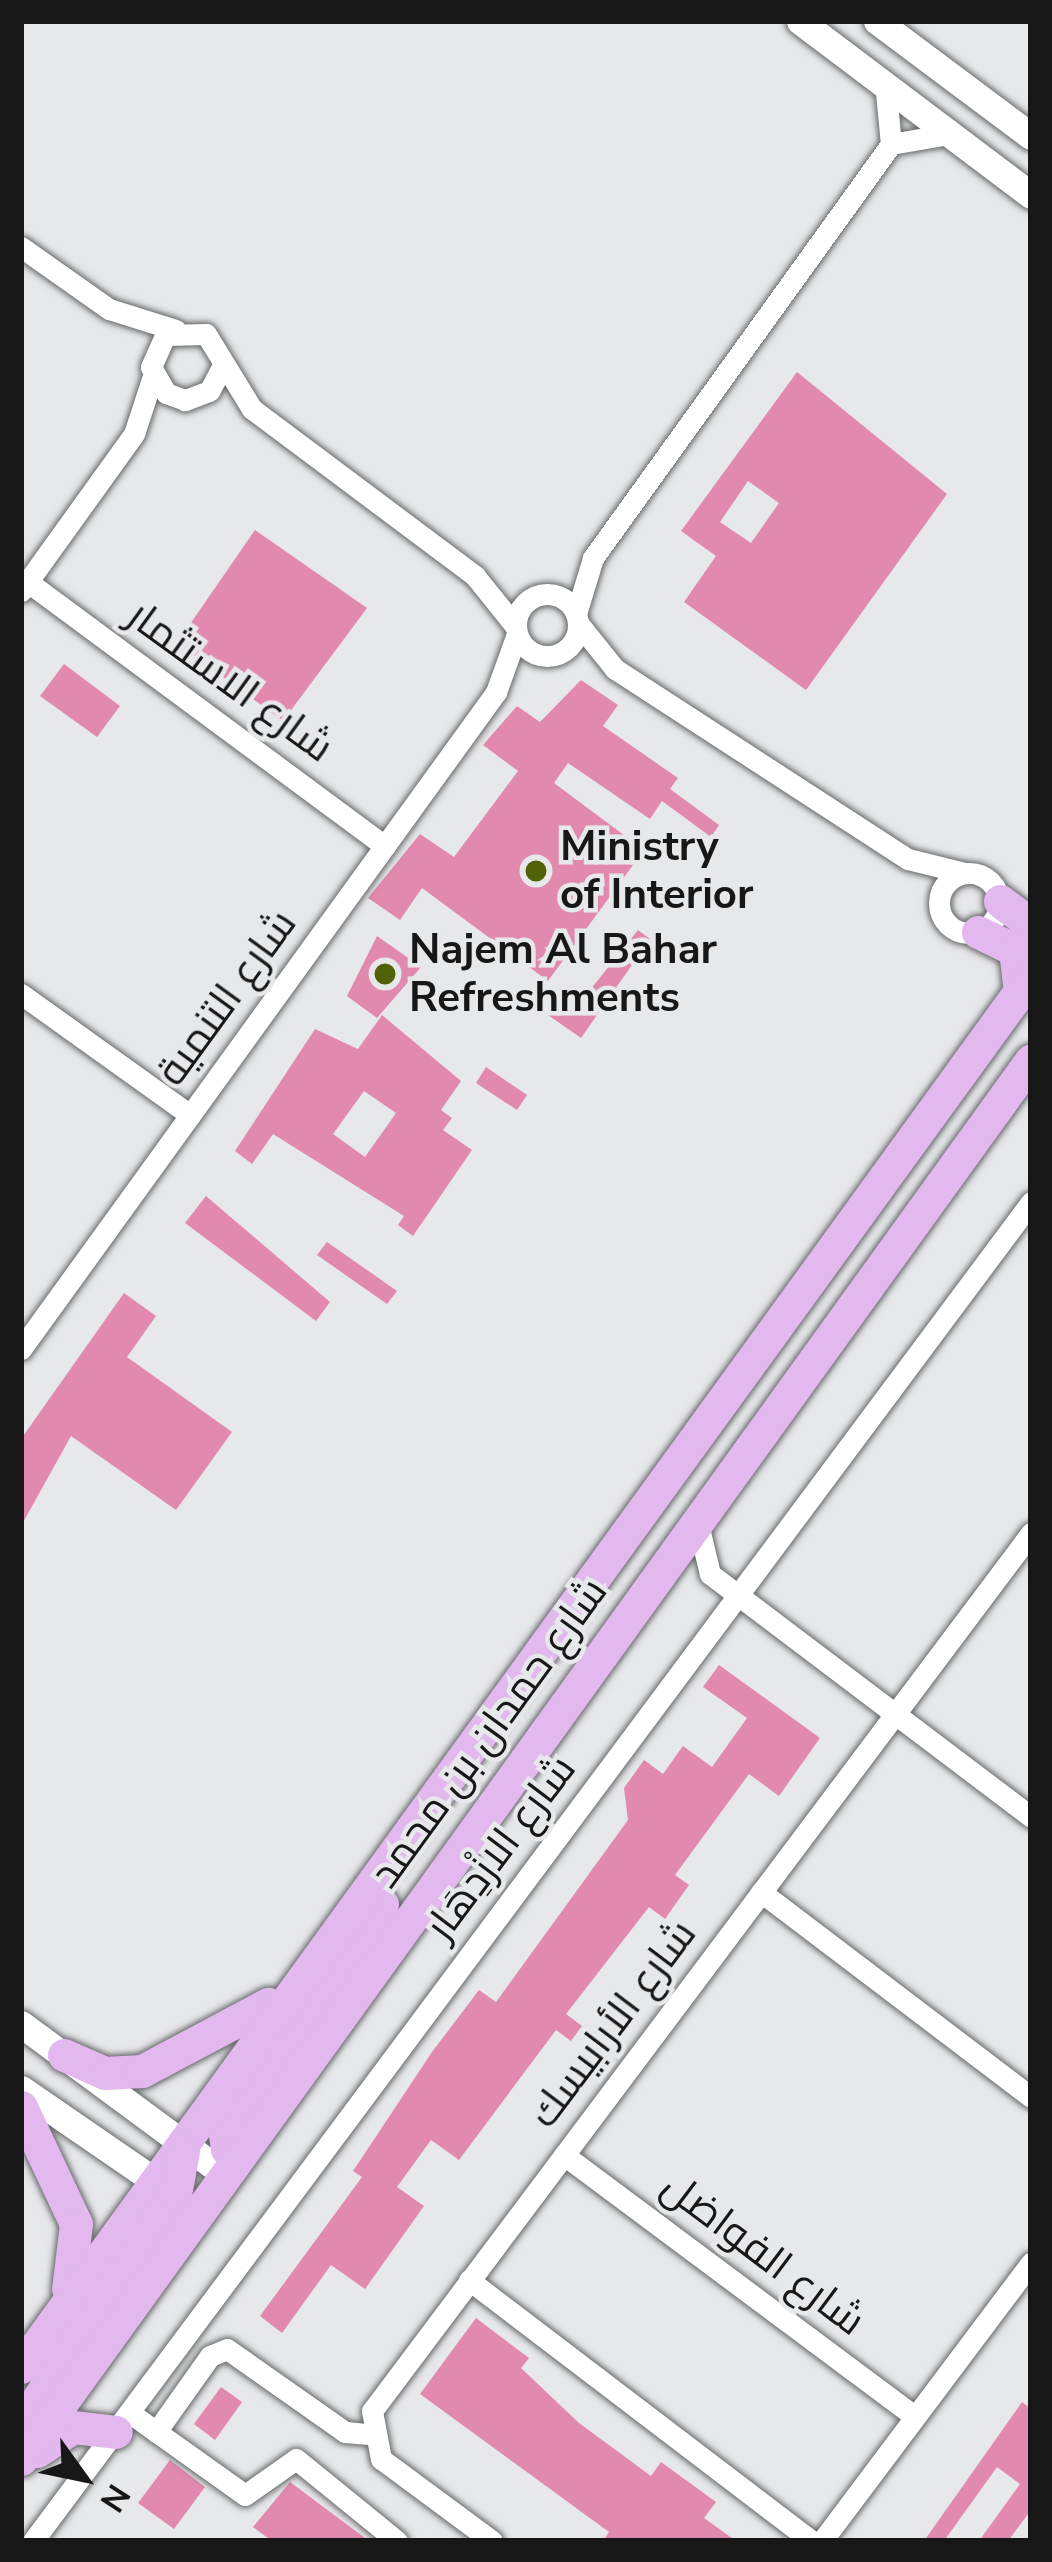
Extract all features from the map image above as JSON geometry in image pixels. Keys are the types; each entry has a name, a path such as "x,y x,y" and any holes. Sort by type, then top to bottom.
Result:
{"main road":[{"path":"1000,901 1031,924"},
{"path":"979,932 1015,950 1026,984"},
{"name":"شارع حمدان بن محمد","path":"21,2461 176,2196 183,2143 1026,984"},
{"name":"شارع حمدان بن محمد","path":"28,2358 176,2196 235,2161 1031,1060"},
{"path":"235,2161 227,2149 224,2128 373,1919 394,1856"},
{"path":"64,2055 105,2073 142,2071 236,2028 302,1976"},
{"path":"21,2107 80,2247 28,2358"},
{"path":"21,2425 176,2196"},
{"path":"21,2461 73,2427 123,2423"}],"street":[{"path":"800,21 1031,195"},
{"path":"877,21 1031,136"},
{"path":"543,594 593,558 891,144 885,82"},
{"path":"891,144 950,134"},
{"path":"21,247 110,309 176,330 206,334 222,367 265,420 475,576 516,631 551,655 615,669"},
{"path":"110,309 166,393 198,397 265,420"},
{"path":"24,586 134,434 152,372 176,330"},
{"path":"134,434 198,397 222,367"},
{"path":"577,619 593,558"},
{"path":"475,576 543,594 577,619 615,669 908,859 987,878 1000,901 979,932 949,926 908,859"},
{"name":"شارع الاستثمار","path":"24,586 385,846"},
{"name":"شارع التنمية","path":"21,1349 496,692 516,631 543,594"},
{"name":"شارع التنمية","path":"496,692 551,655 577,619"},
{"path":"939,904 964,873"},
{"path":"21,994 190,1115"},
{"name":"شارع الازْدِهَار","path":"33,2541 1031,1202"},
{"path":"698,1521 710,1574 1031,1817"},
{"name":"شارع الأرابيسك","path":"369,2434 379,2401 1030,1536"},
{"path":"655,1580 710,1574"},
{"path":"761,1892 1031,2097"},
{"path":"21,2024 183,2143 235,2161"},
{"path":"21,2089 176,2196"},
{"name":"شارع الفواضل","path":"564,2155 915,2416"},
{"path":"822,2541 1031,2263"},
{"path":"470,2280 812,2541"},
{"path":"156,2432 209,2356 227,2349 345,2432 369,2434 381,2459 492,2541"},
{"path":"123,2423 156,2432 245,2495 292,2457 398,2541"}],"building":[{"path":"797,372 947,494 806,690 684,602 716,556 681,531","holes":["748,481 779,503 751,543 720,522"]},
{"path":"255,530 367,608 283,721 177,643"},
{"path":"64,664 120,706 97,737 40,696"},
{"name":"Ministry of Interior","path":"581,680 618,705 603,726 678,778 670,789 719,825 711,837 662,801 650,819 568,763 554,783 644,850 548,981 422,888 400,920 368,898 420,834 454,857 518,771 483,745 517,706 540,722"},
{"path":"638,930 650,939 581,1038 548,1015 559,999 574,1010"},
{"path":"377,936 421,967 377,1018 347,996"},
{"path":"382,1015 461,1081 441,1110 452,1118 443,1130 472,1150 413,1236 398,1225 404,1216 273,1134 252,1164 235,1151 315,1029 358,1049","holes":["364,1091 396,1113 365,1157 333,1134"]},
{"path":"486,1067 527,1095 517,1110 476,1083"},
{"path":"206,1196 330,1302 316,1321 185,1223"},
{"path":"327,1242 397,1291 387,1304 317,1255"},
{"path":"124,1293 156,1316 127,1357 232,1432 176,1510 71,1436 21,1526 21,1439"},
{"path":"719,1665 820,1738 779,1796 749,1774 675,1875 689,1885 665,1919 649,1907 566,2014 582,2026 571,2041 556,2030 459,2160 431,2140 397,2187 424,2206 365,2289 331,2265 282,2333 260,2316 362,2177 353,2171 432,2052 479,1990 496,2002 628,1820 624,1788 644,1760 663,1774 683,1746 712,1767 747,1718 703,1687"},
{"path":"476,2318 529,2358 521,2368 579,2423 651,2476 661,2462 716,2502 704,2518 736,2541 603,2541 609,2532 420,2394"},
{"path":"221,2387 242,2402 215,2440 194,2424"},
{"path":"1022,2402 1031,2409 1031,2510 1008,2541 979,2541 1020,2484 997,2467 944,2541 924,2541"},
{"path":"170,2460 205,2487 174,2529 138,2503"},
{"path":"290,2482 369,2541 272,2541 253,2527"}],"place":[{"name":"Ministry of Interior","path":"536,871"},
{"name":"Najem Al Bahar Refreshments","path":"385,974"}]}
